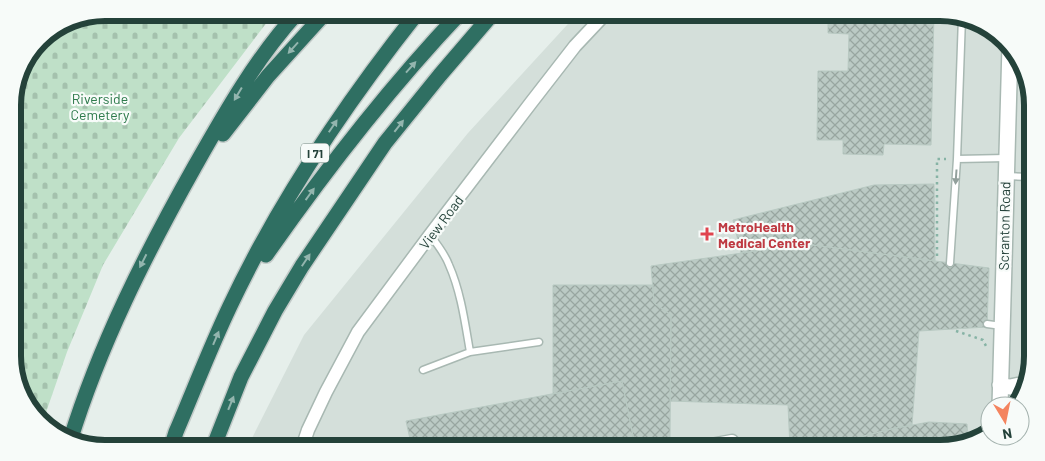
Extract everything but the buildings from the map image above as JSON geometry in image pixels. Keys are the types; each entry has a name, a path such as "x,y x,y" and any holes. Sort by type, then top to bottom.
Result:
{"highway":[{"path":"73,433 94,370 114,322 166,218 258,61 290,21"},
{"path":"166,218 214,146 268,76 318,21"},
{"name":"I 71","path":"174,440 231,305 275,221 311,160 345,109 382,57 411,21"},
{"path":"231,305 346,144 389,92 453,21"},
{"path":"216,440 242,377 275,311 302,266 385,143 486,21"}],"street":[{"name":"View Road","path":"305,440 326,392 358,332 507,134 576,46 599,21"},
{"name":"Scranton Road","path":"1000,396 994,325 1006,176 1010,59"},
{"path":"1000,385 1010,387 1018,386"}],"lane":[{"path":"950,263 957,160 962,25"},
{"path":"957,160 1006,158"},
{"path":"1006,176 1024,177"},
{"path":"430,235 449,265 460,300 470,352"},
{"path":"423,370 470,352 539,342"}],"path":[{"path":"937,159 937,256"},
{"path":"956,331 983,340 986,347"}],"shaded area":[{"name":"MetroHealth Medical Center","path":"571,21 940,21 956,23 982,32 999,46 1013,63 1021,83 1024,105 1024,356 1022,372 1014,396 980,396 980,430 967,435 946,440 251,440 304,335 468,133"}],"green space":[{"name":"Riverside Cemetery","path":"268,21 179,138 103,265 67,352 45,414 32,398 24,378 21,356 21,99 24,83 30,68 50,42 63,32 94,22"}],"place":[{"name":"MetroHealth Medical Center","path":"707,234"}]}
